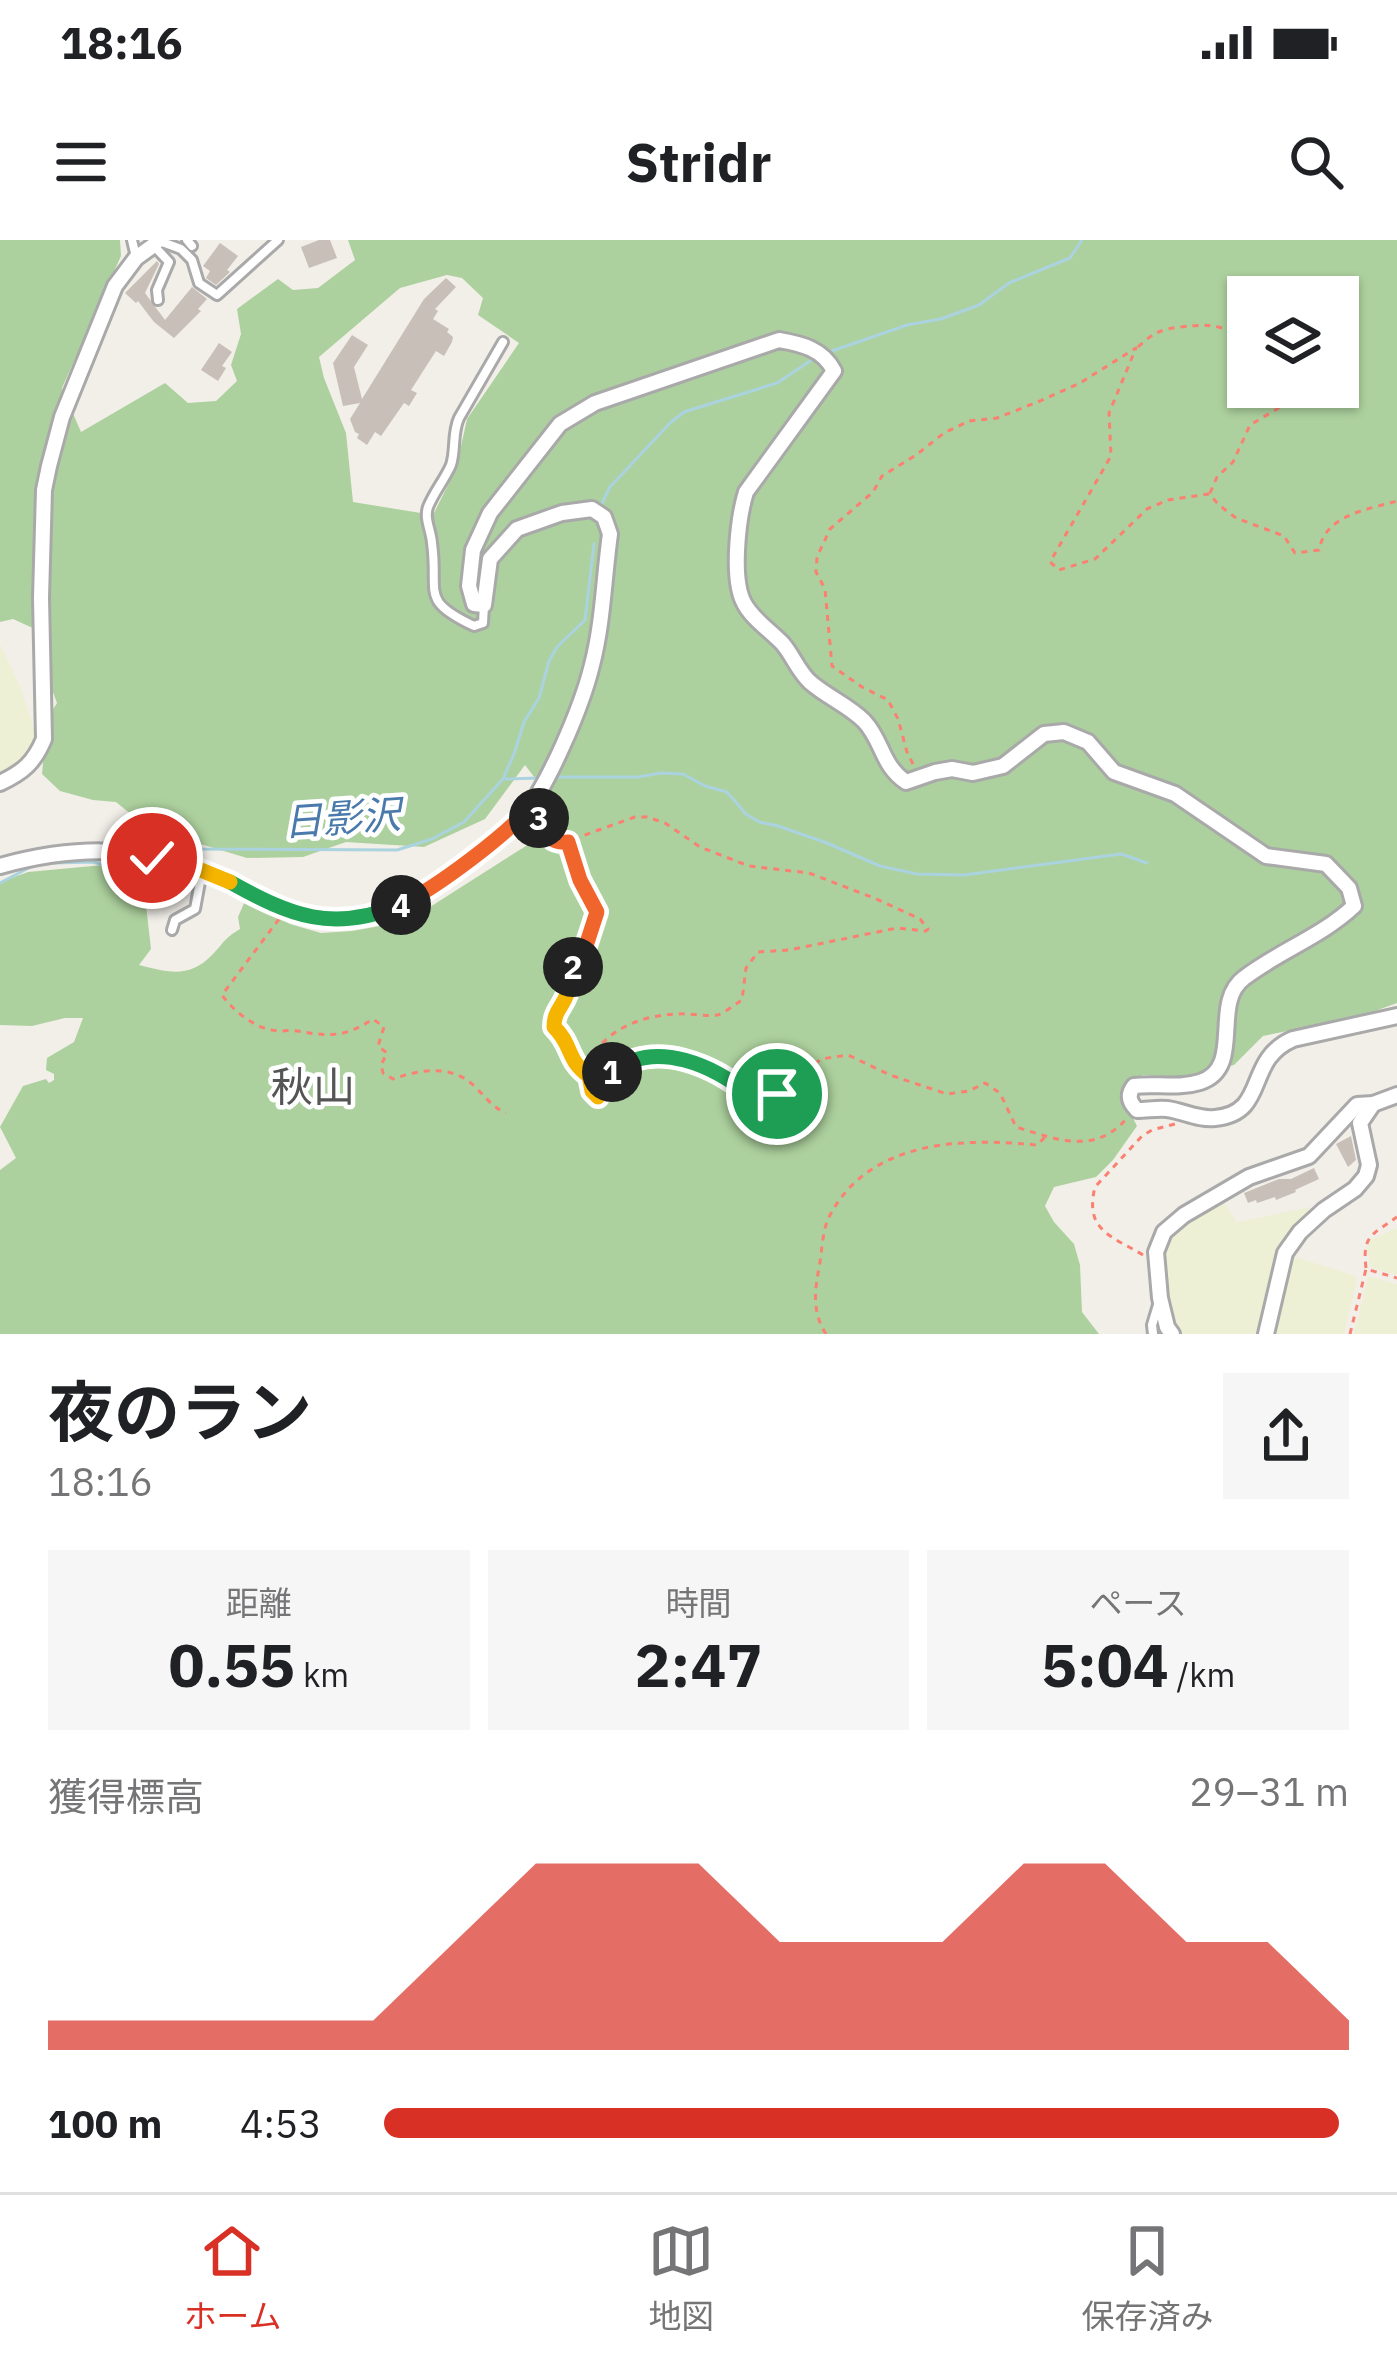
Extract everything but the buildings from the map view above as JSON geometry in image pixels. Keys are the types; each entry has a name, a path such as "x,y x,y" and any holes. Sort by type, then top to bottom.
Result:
{"street":[{"path":"0,783 29,767 44,739 44,490 62,417 115,286 136,258 156,242"},
{"path":"0,866 43,854 126,853 202,869 284,910 320,919 382,913 407,902 484,848 533,804 593,662 610,534 604,517 592,509 562,513 518,529 490,560 484,605 474,604 469,586 473,550 490,512 560,424 596,403 779,340 806,345 834,371 746,492 736,581 744,606 785,646 808,681 866,724 887,766 905,782 952,769 973,772 1003,766 1045,734 1064,732 1088,742 1114,772 1175,794 1266,856 1326,864 1349,888 1354,906 1335,924 1239,981 1229,1005 1223,1060 1215,1074 1192,1084 1135,1086 1129,1100 1133,1106 1213,1119 1244,1106 1252,1097 1277,1046 1397,1016"},
{"path":"1172,1334 1160,1298 1157,1266 1156,1252 1164,1232 1249,1177 1309,1156 1357,1105 1397,1095"},
{"path":"1266,1334 1285,1253 1312,1221 1366,1176 1370,1165 1360,1123 1373,1104"}],"lane":[{"path":"132,240 136,258"},
{"path":"156,242 181,249 192,260 199,283 217,295 278,240"},
{"path":"156,242 169,262 157,290 158,300"},
{"path":"484,605 483,623 475,626 445,612 436,601 426,513 452,461 459,418 503,342"},
{"path":"172,931 175,920 195,909 202,869"},
{"path":"1153,1334 1160,1298"}],"path":[{"path":"920,778 888,700 832,666 825,589 816,572 817,557 830,529 873,491 882,476 944,434 969,422 997,418 1080,383 1167,326 1196,323 1227,329"},
{"path":"1136,348 1109,413 1111,457 1050,562 1059,569 1095,559 1147,509 1168,500 1209,494"},
{"path":"1209,494 1217,477 1233,462 1250,425 1279,408"},
{"path":"1209,494 1236,518 1284,536 1295,553 1319,550 1328,527 1350,515 1397,501"},
{"path":"533,804 549,838 557,843 634,817 647,817 700,847 749,866 808,873 874,898 920,919 928,929 897,928 758,952 746,968 742,1000 717,1015 674,1014 625,1024 596,1049 588,1062 592,1091 598,1097 610,1073 643,1056 708,1067 752,1097 777,1094 821,1059 848,1055 947,1094 985,1083 1000,1093 1016,1127 1071,1144 1123,1124 1133,1106"},
{"path":"568,842 597,912 584,952 569,975 568,993 554,1013 554,1027 568,1043 568,1056 589,1076"},
{"path":"284,910 222,995 230,1007 274,1031 334,1036 373,1019 384,1028 378,1046 387,1053 383,1073 393,1078 450,1071 471,1081 493,1108 506,1113"},
{"path":"1157,1266 1108,1236 1098,1226 1090,1204 1095,1187 1142,1136 1200,1116"},
{"path":"826,1334 814,1311 818,1273 827,1220 845,1193 870,1172 919,1147 971,1141 1037,1145 1046,1136"},
{"path":"1350,1334 1366,1270 1363,1247 1368,1237 1397,1217"},
{"path":"1366,1270 1397,1278"}],"green space":[{"path":"0,240 120,240 121,256 62,388 81,432 165,383 188,403 216,401 237,381 231,365 241,334 237,309 278,279 293,290 318,288 355,260 348,240 1397,240 1397,1003 1361,1016 1263,1036 1234,1065 1181,1077 1143,1075 1127,1086 1126,1104 1137,1126 1096,1177 1054,1187 1045,1206 1074,1244 1082,1312 1099,1334 0,1334 0,1170 16,1158 0,1127 23,1086 54,1080 54,1074 46,1070 47,1058 74,1042 83,1018 32,1026 0,1025 0,882 28,872 114,864 144,888 151,949 139,965 186,971 203,963 240,929 238,917 245,901 290,924 321,933 408,921 529,844 551,799 525,765 485,819 424,847 346,842 303,857 247,858 177,837 116,802 60,791 42,774 47,719 57,703 35,629 13,619 0,622","holes":["447,275 462,278 483,298 478,315 519,343 467,419 456,469 433,515 353,502 346,433 319,357 400,288"]},
{"path":"0,644 37,738 29,756 0,775"},
{"path":"1222,1200 1237,1222 1311,1207 1313,1213 1297,1228 1261,1334 1179,1334 1169,1316 1162,1243 1171,1232"},
{"path":"1397,1228 1397,1275 1371,1268 1370,1240"},
{"path":"1292,1256 1356,1276 1344,1334 1270,1334"},
{"path":"1368,1276 1397,1284 1397,1334 1354,1334"}],"waterway":[{"name":"日影沢","path":"832,351 979,305 1009,283 1070,258 1082,240"},
{"name":"日影沢","path":"602,503 610,487 684,412 777,383 813,359"},
{"name":"日影沢","path":"146,851 163,836 183,849 397,850 464,822 503,779 524,722 539,698 549,661 585,620 594,544"},
{"path":"554,777 683,774 727,792 759,822 880,866 917,874 964,875 1121,854 1147,863"},
{"path":"506,779 538,778"},
{"name":"日影沢","path":"0,883 36,864 93,862 132,872 142,860"}],"district":[{"name":"秋山","path":"313,1087"}],"route":[{"path":"152,858 221,877 292,913 349,919 407,902 484,848 533,804 549,838 568,842 597,912 584,952 569,975 568,993 554,1013 554,1027 568,1043 568,1056 589,1076 592,1091 598,1097 610,1073 643,1056 708,1067 752,1097 777,1094"}]}
